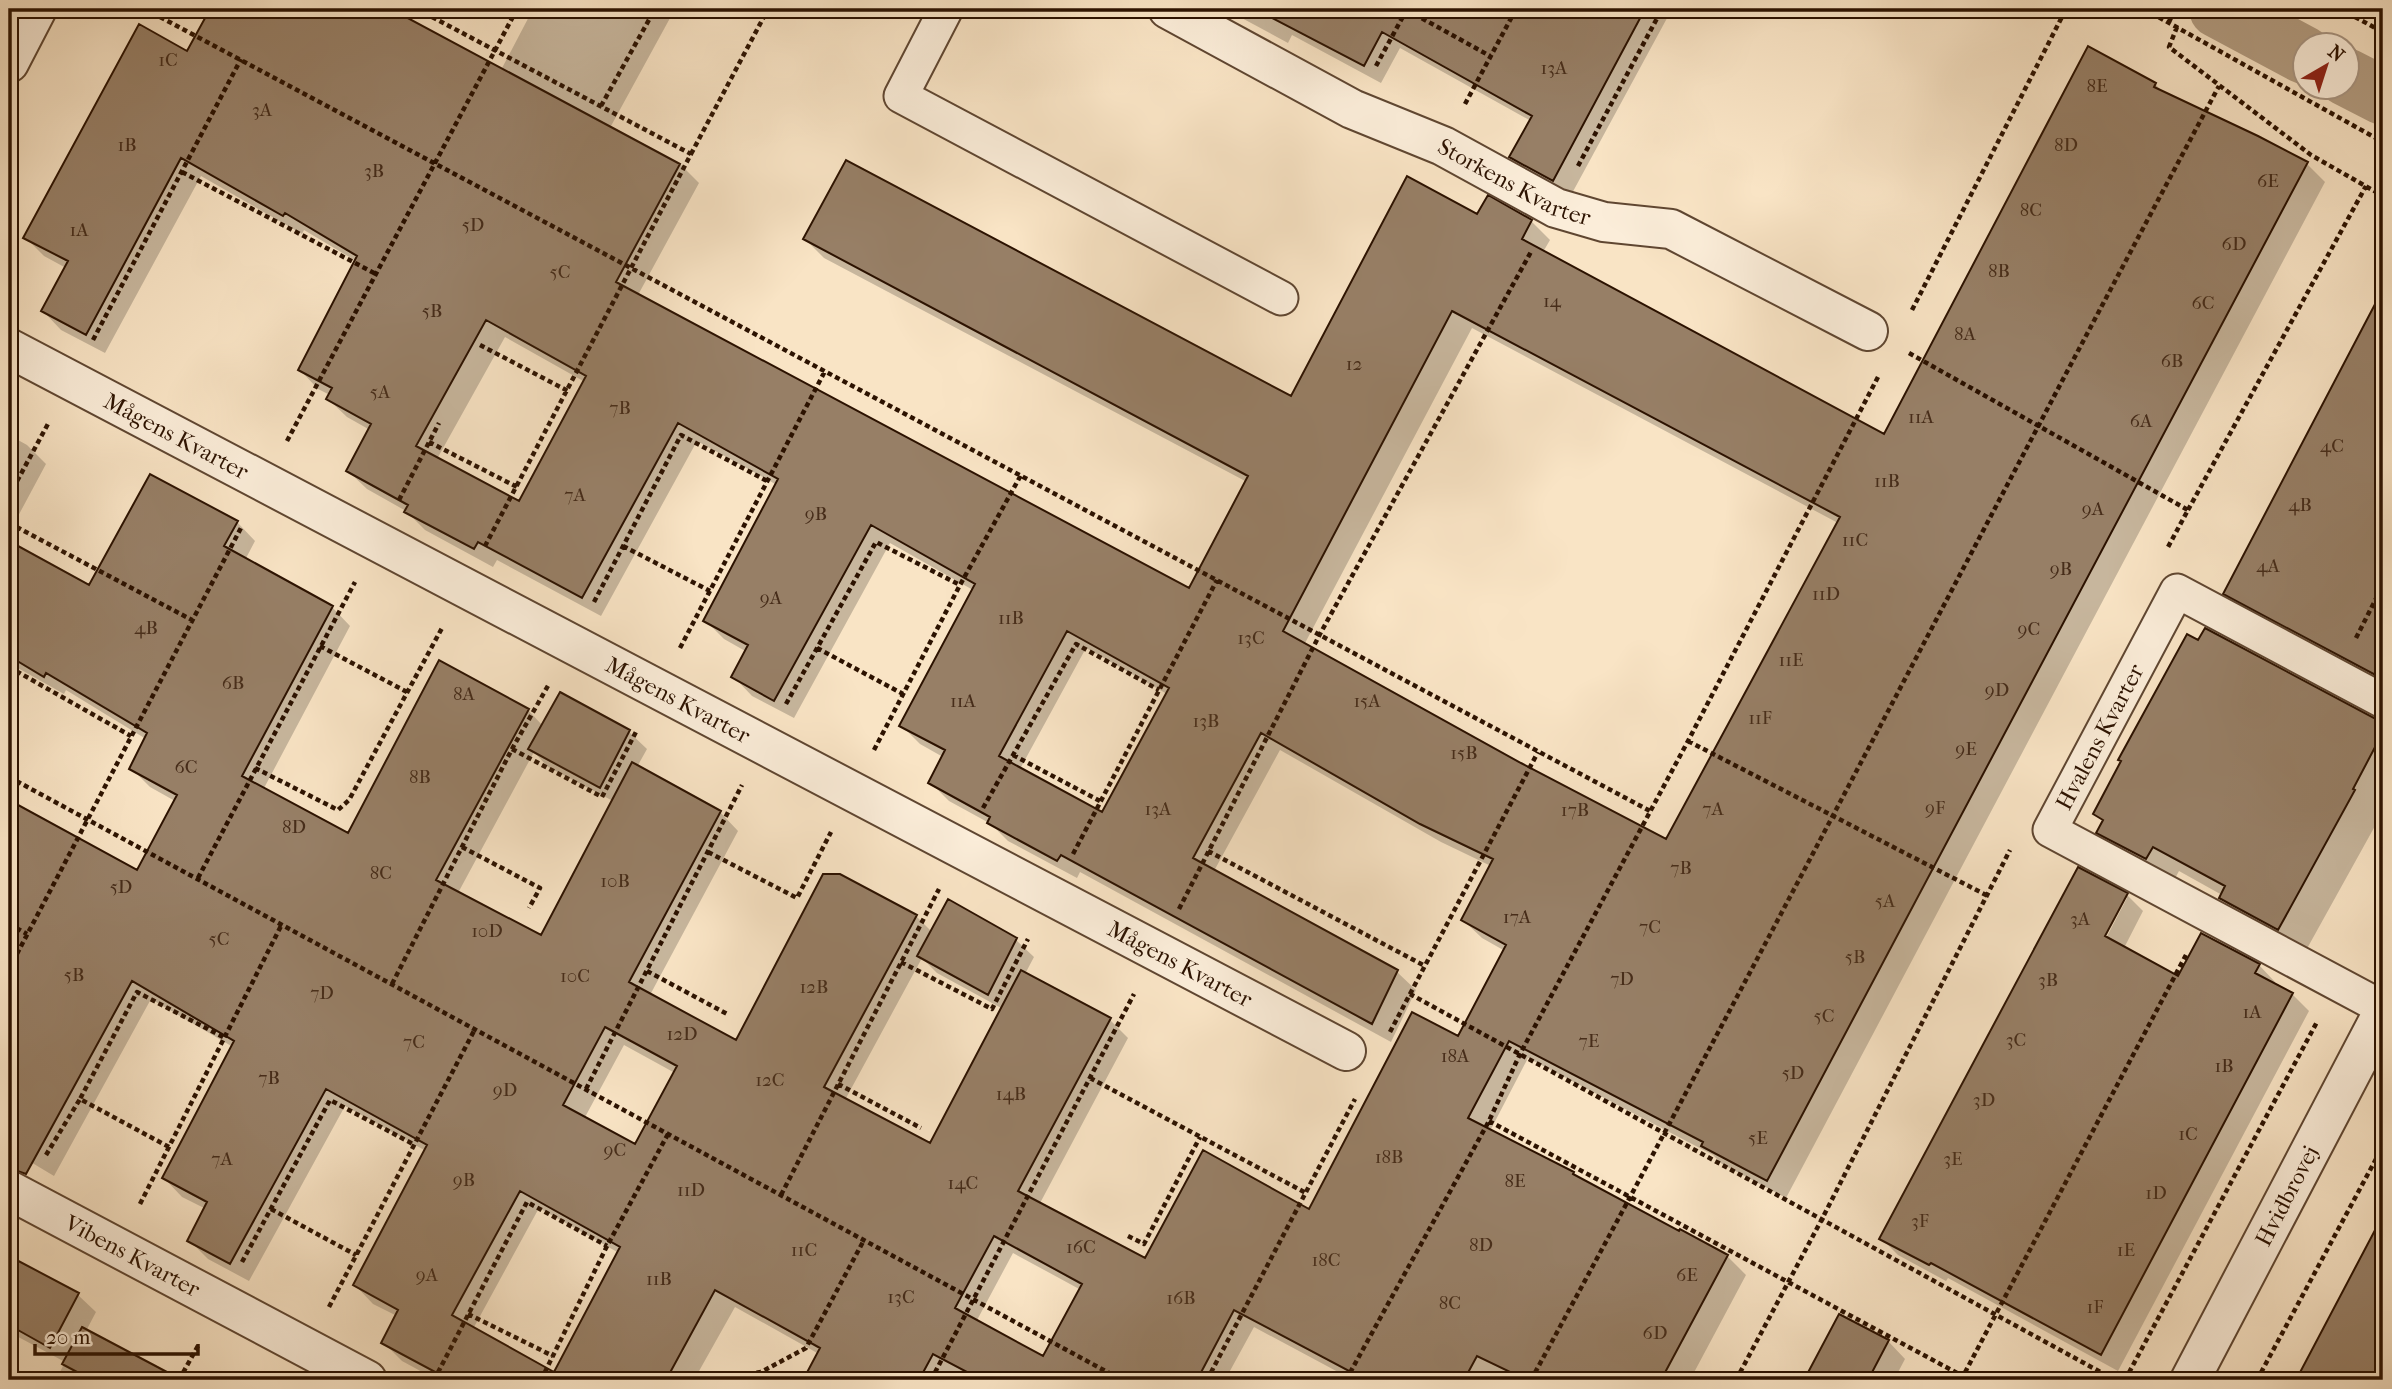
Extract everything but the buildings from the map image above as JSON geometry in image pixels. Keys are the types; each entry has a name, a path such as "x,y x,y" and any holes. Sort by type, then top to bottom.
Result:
{"street":[{"path":"9,63 37,9"},
{"name":"Storkens Kvarter","path":"1168,9 1352,109 1443,146 1556,208 1604,222 1671,229 1881,338"},
{"name":"Mågens Kvarter","path":"9,348 1360,1057"},
{"name":"Hvidbrovej","path":"2190,1380 2383,1010"},
{"name":"Vibens Kvarter","path":"9,1191 368,1380"}],"lane":[{"path":"946,9 901,96 1280,299"},
{"name":"Hvalens Kvarter","path":"2383,701 2177,592 2050,830 2383,1010"}],"path":[{"path":"145,9 1650,811"},
{"path":"417,9 691,154"},
{"path":"601,106 655,9"},
{"path":"633,268 768,9"},
{"path":"1443,146 1516,9"},
{"path":"931,1380 1320,634 1556,208 1662,9"},
{"path":"1346,1380 1489,1121 1520,1054 1688,741 1881,338 2066,9"},
{"path":"2144,9 2383,142"},
{"path":"2169,22 2175,9"},
{"path":"2340,9 2383,32"},
{"path":"1352,109 1407,10 1490,56"},
{"path":"2177,27 2169,47 2311,155 2383,196"},
{"path":"9,496 241,59"},
{"path":"1531,1380 1834,816 2037,425 2219,86"},
{"path":"182,172 376,274"},
{"path":"2163,555 2366,186"},
{"path":"1881,338 2188,510"},
{"path":"480,345 568,391"},
{"path":"512,749 602,797 825,371"},
{"path":"198,878 439,423"},
{"path":"392,984 512,749 572,644 681,435 768,481"},
{"path":"429,442 517,487"},
{"path":"9,523 192,620"},
{"path":"623,546 710,591"},
{"path":"901,962 992,1009 1217,580"},
{"path":"708,852 796,898 960,585"},
{"path":"2336,676 2383,585"},
{"path":"320,646 407,692"},
{"path":"817,649 903,694"},
{"path":"9,667 131,736"},
{"path":"1688,741 1988,896"},
{"path":"1207,1380 1306,1193 1360,1057 1410,994 1538,752"},
{"path":"1013,755 1100,802"},
{"path":"9,777 1122,1380"},
{"path":"462,847 540,888 529,908"},
{"path":"1736,1380 1822,1219 2011,847"},
{"path":"1208,851 1425,965"},
{"path":"1962,1378 2208,915"},
{"path":"9,924 27,934"},
{"path":"117,1248 282,924"},
{"path":"646,971 729,1015"},
{"path":"2126,1380 2337,984"},
{"path":"169,1147 80,1099 137,992 225,1038"},
{"path":"1410,994 2115,1380"},
{"path":"307,1348 475,1029"},
{"path":"1090,1079 1306,1193"},
{"path":"838,1084 921,1128"},
{"path":"179,1380 330,1100 413,1144"},
{"path":"1489,1121 1970,1380"},
{"path":"541,1380 607,1246 668,1134"},
{"path":"1128,1236 1144,1244 1200,1137"},
{"path":"2257,1380 2383,1146"},
{"path":"433,1380 527,1202 607,1246"},
{"path":"271,1209 356,1255"},
{"path":"706,1380 761,1372 806,1348 864,1240"},
{"path":"468,1314 552,1356"}],"waterway":[{"path":"2218,9 2290,48"},
{"path":"2360,84 2383,96"}]}
